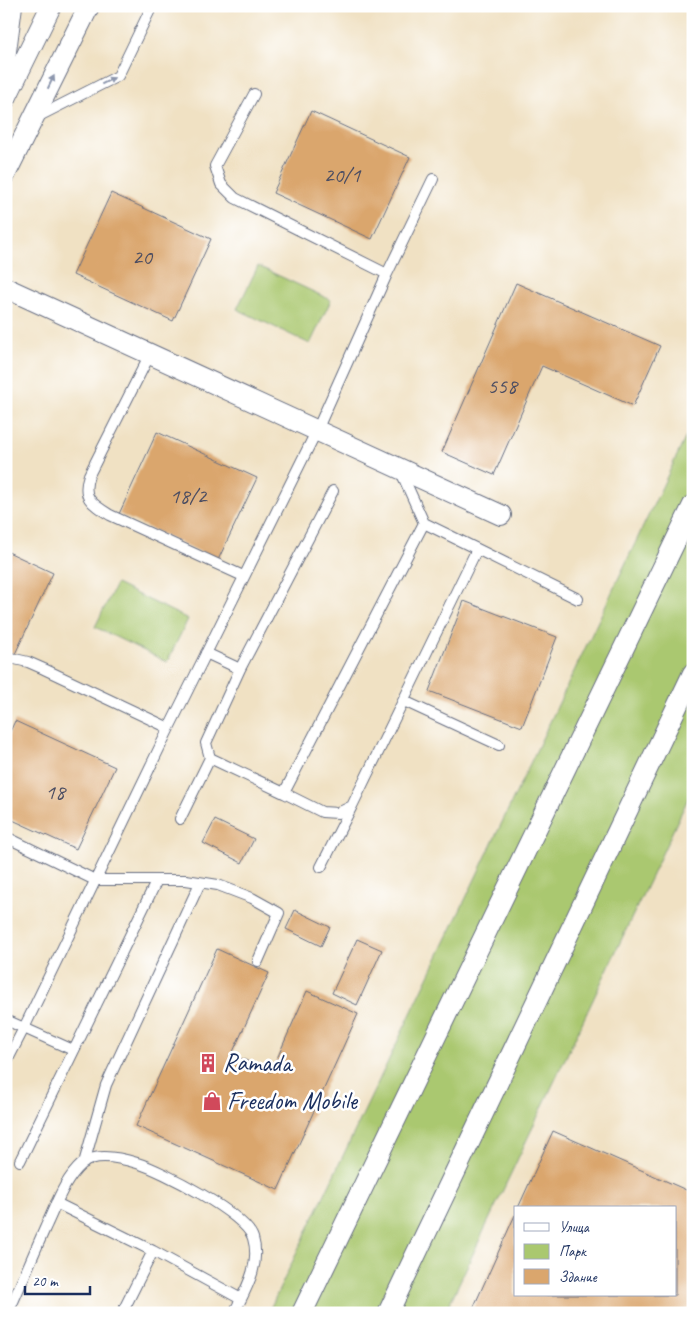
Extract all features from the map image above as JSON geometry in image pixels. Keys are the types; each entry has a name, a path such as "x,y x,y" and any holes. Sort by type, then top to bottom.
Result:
{"street":[{"path":"6,98 51,6"},
{"path":"6,173 89,6"},
{"path":"6,288 501,515"},
{"path":"302,1313 693,505"},
{"path":"388,1313 693,673"}],"lane":[{"path":"6,92 17,6"},
{"path":"34,118 118,76 152,6"},
{"path":"254,94 215,166 221,184 235,198 387,274"},
{"path":"6,1063 316,430 387,274 433,179"},
{"path":"150,354 89,475 85,486 87,497 94,505 110,515 243,576"},
{"path":"400,469 424,523 578,599"},
{"path":"180,819 210,758 206,743 240,669 333,491"},
{"path":"284,793 424,523"},
{"path":"321,867 404,702 477,549"},
{"path":"206,653 240,669"},
{"path":"6,657 28,662 169,728"},
{"path":"404,702 498,745"},
{"path":"210,758 322,812 338,813 352,806"},
{"path":"6,837 95,880 200,882 218,885 252,898 279,914 258,961"},
{"path":"20,1161 157,880"},
{"path":"8,1313 56,1203 70,1178 84,1163 106,1085 200,882"},
{"path":"6,1020 73,1050"},
{"path":"84,1163 98,1158 114,1158 138,1163 217,1203 239,1221 252,1235 256,1256 250,1281 234,1313"},
{"path":"56,1203 153,1251 241,1299"},
{"path":"122,1313 153,1251"}],"green space":[{"path":"258,266 331,300 310,344 237,309"},
{"path":"693,422 693,788 445,1313 268,1313"},
{"path":"116,584 188,619 167,662 95,627"}],"building":[{"path":"311,111 410,157 372,239 273,193"},
{"path":"111,193 211,239 173,321 73,275"},
{"path":"516,283 660,346 633,406 542,366 494,475 442,452"},
{"path":"157,432 257,478 218,560 119,514"},
{"path":"6,551 53,573 15,654 6,650"},
{"path":"464,601 557,637 522,727 429,691"},
{"path":"15,721 115,767 76,849 6,817 6,740"},
{"path":"215,820 254,839 242,863 203,843"},
{"path":"295,910 330,927 321,946 286,929"},
{"path":"357,939 382,950 357,1005 332,993"},
{"name":"Ramada","path":"217,949 269,973 232,1054 271,1072 307,991 358,1014 278,1190 136,1126"},
{"path":"553,1131 693,1193 693,1313 471,1313 514,1217 514,1296 676,1296 676,1206 519,1206"}],"place":[{"name":"Ramada","path":"208,1063"},
{"name":"Freedom Mobile","path":"212,1101"}]}
